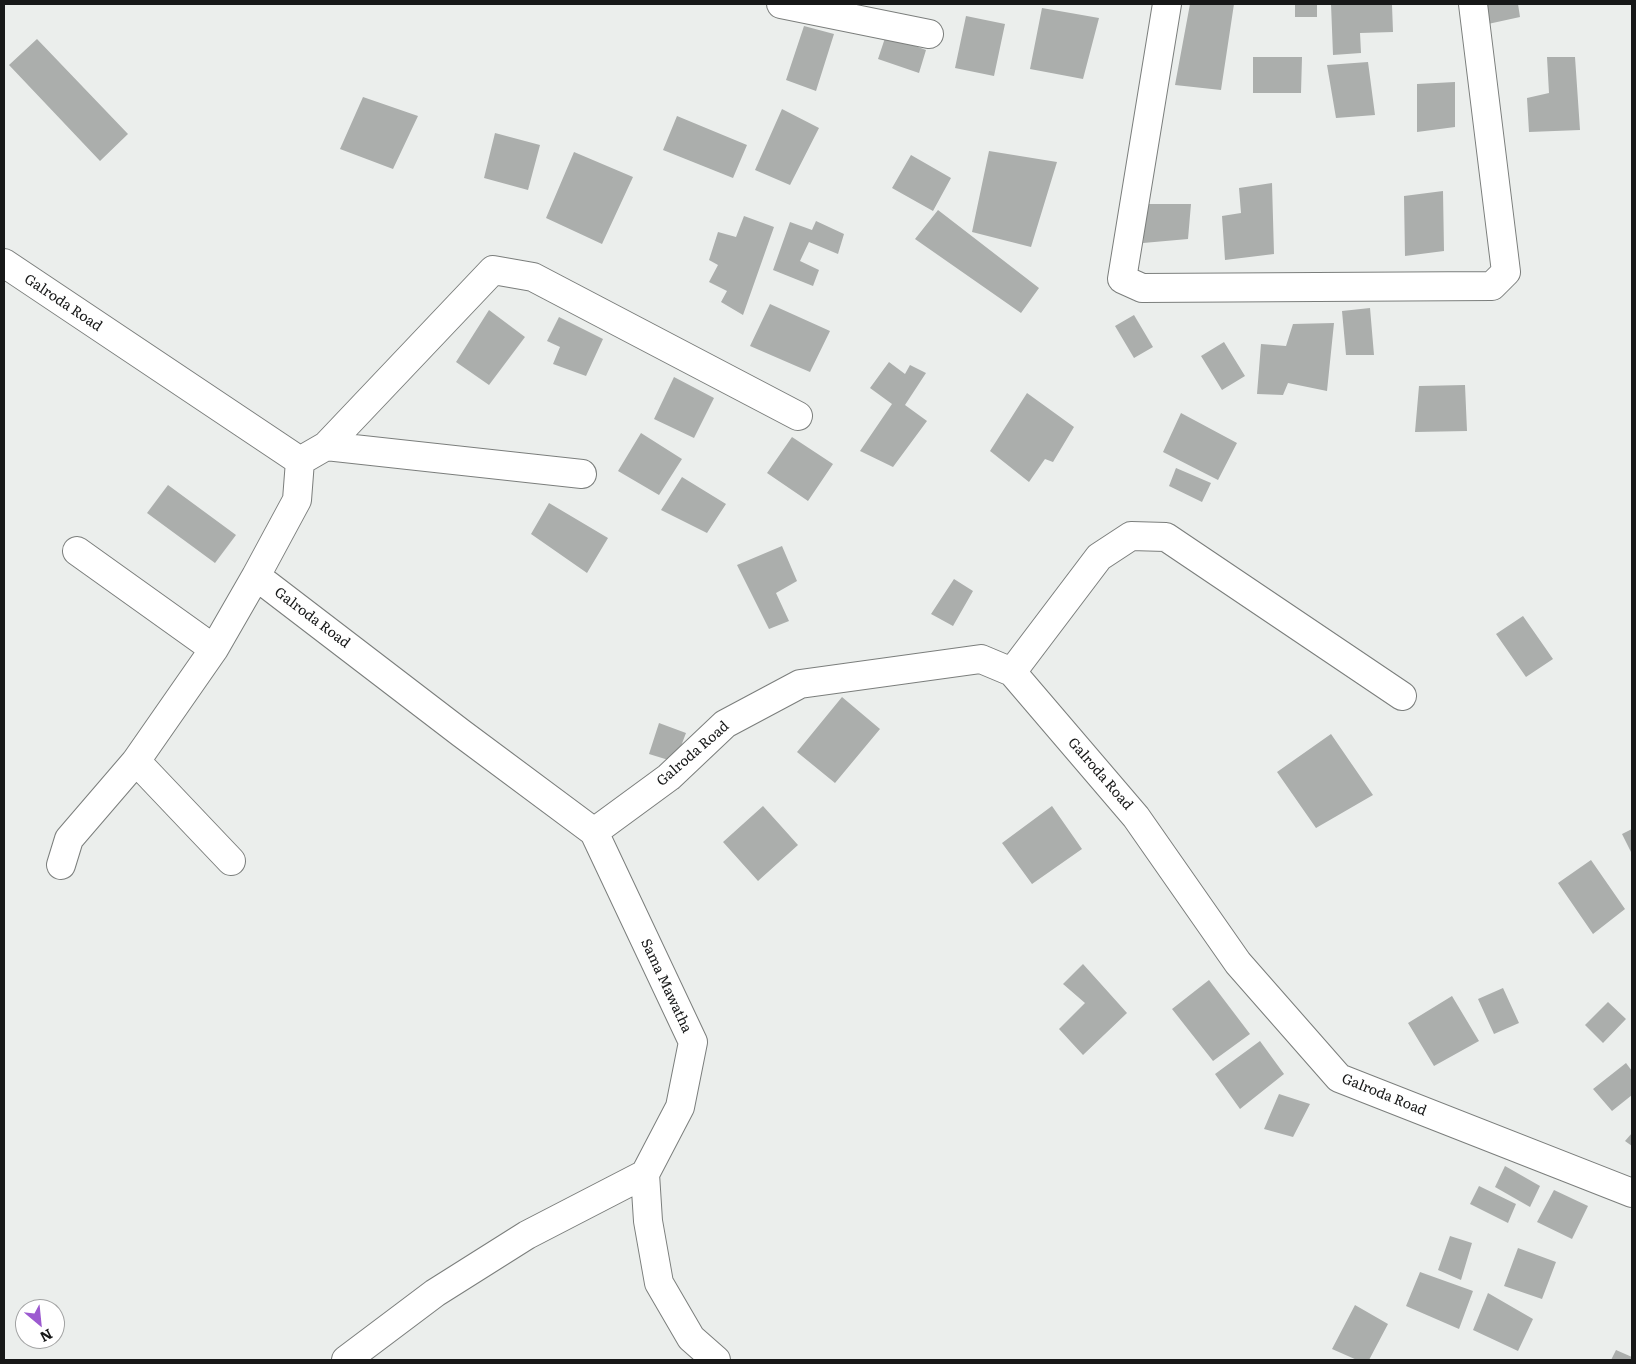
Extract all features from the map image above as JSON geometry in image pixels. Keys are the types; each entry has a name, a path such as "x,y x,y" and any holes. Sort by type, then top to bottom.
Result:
{"street":[{"path":"780,4 930,34"},
{"path":"1167,4 1122,279 1142,288 1492,286 1506,272 1473,4"},
{"name":"Galroda Road","path":"4,263 300,461"},
{"path":"62,865 69,839 136,761 214,649 297,500 300,461 326,446 492,270 533,277 798,416"},
{"path":"326,446 582,474"},
{"path":"1012,672 1099,557 1131,536 1166,538 1402,696"},
{"path":"77,551 214,649"},
{"name":"Galroda Road","path":"256,576 594,832 669,778 725,724 800,684 981,659 1012,672 1136,817 1238,963 1339,1078 1632,1193"},
{"path":"136,761 231,861"},
{"name":"Sama Mawatha","path":"594,832 693,1042 680,1108 645,1174"},
{"path":"346,1360 435,1293 527,1235 645,1174 648,1221 659,1283 691,1338 716,1360"}],"building":[{"path":"1190,4 1234,4 1221,90 1175,85"},
{"path":"1295,4 1317,4 1317,17 1295,17"},
{"path":"1331,4 1392,5 1393,32 1360,33 1361,53 1333,55"},
{"path":"1484,4 1518,4 1520,17 1488,24"},
{"path":"1042,8 1099,18 1083,79 1030,69"},
{"path":"966,16 1005,24 994,76 955,68"},
{"path":"804,26 834,34 816,91 786,80"},
{"path":"886,35 926,50 919,73 878,59"},
{"path":"37,39 128,134 100,161 9,65"},
{"path":"1253,57 1302,57 1301,93 1253,93"},
{"path":"1547,57 1575,57 1580,130 1529,132 1527,98 1549,93"},
{"path":"1368,62 1375,115 1336,118 1327,65"},
{"path":"1455,82 1455,127 1417,132 1417,84"},
{"path":"363,97 418,116 393,169 340,149"},
{"path":"782,109 819,128 790,185 755,170"},
{"path":"677,116 747,145 733,178 663,150"},
{"path":"495,133 540,145 528,190 484,178"},
{"path":"989,151 1057,162 1031,247 972,232"},
{"path":"574,152 633,177 602,244 546,218"},
{"path":"911,155 951,178 933,211 892,188"},
{"path":"1272,183 1274,254 1225,260 1222,216 1241,213 1239,188"},
{"path":"1443,191 1444,251 1405,256 1404,196"},
{"path":"1147,204 1191,204 1188,239 1143,243"},
{"path":"938,210 1039,288 1021,313 915,239"},
{"path":"744,216 774,227 743,315 721,302 727,291 709,282 718,265 709,260 718,232 736,237"},
{"path":"816,221 844,234 838,254 809,242 800,261 819,270 813,286 773,270 790,222 812,230"},
{"path":"770,304 830,331 810,372 750,346"},
{"path":"1370,308 1374,355 1346,355 1342,311"},
{"path":"489,310 525,337 489,385 456,362"},
{"path":"1134,315 1153,347 1134,358 1115,326"},
{"path":"559,317 603,339 586,376 553,364 560,347 547,341"},
{"path":"1334,323 1327,391 1288,383 1283,395 1257,394 1261,344 1286,346 1293,324"},
{"path":"1224,342 1245,376 1222,390 1201,356"},
{"path":"889,362 905,374 910,365 926,373 905,405 927,421 893,467 860,451 892,404 870,388"},
{"path":"674,377 714,398 694,438 654,419"},
{"path":"1465,385 1467,431 1415,432 1419,386"},
{"path":"1027,393 1074,427 1053,462 1045,459 1029,482 990,451"},
{"path":"1181,413 1237,443 1218,480 1163,452"},
{"path":"641,433 682,459 659,495 618,471"},
{"path":"792,437 833,464 808,501 767,473"},
{"path":"1176,468 1211,483 1202,502 1169,486"},
{"path":"682,477 726,504 707,533 661,510"},
{"path":"168,485 236,535 215,563 147,513"},
{"path":"549,503 608,538 587,573 531,534"},
{"path":"782,546 797,581 776,593 789,621 769,629 737,565"},
{"path":"954,579 973,591 953,626 931,614"},
{"path":"1523,616 1553,659 1526,677 1496,634"},
{"path":"842,697 880,729 835,783 797,752"},
{"path":"659,723 686,733 675,762 649,754"},
{"path":"1331,734 1373,795 1316,828 1277,772"},
{"path":"763,806 798,845 758,881 723,842"},
{"path":"1052,806 1082,849 1032,884 1002,843"},
{"path":"1632,829 1632,854 1622,834"},
{"path":"1591,860 1625,909 1593,934 1558,883"},
{"path":"1083,964 1127,1013 1083,1055 1059,1029 1085,1003 1063,984"},
{"path":"1209,980 1250,1034 1213,1061 1172,1009"},
{"path":"1503,988 1519,1023 1494,1034 1478,999"},
{"path":"1452,996 1479,1041 1434,1066 1408,1023"},
{"path":"1608,1002 1626,1019 1603,1043 1585,1025"},
{"path":"1260,1041 1284,1074 1240,1109 1215,1074"},
{"path":"1626,1063 1632,1071 1632,1095 1612,1111 1593,1089"},
{"path":"1279,1094 1310,1104 1293,1137 1264,1129"},
{"path":"1632,1133 1632,1146 1625,1141"},
{"path":"1505,1166 1540,1186 1530,1207 1495,1187"},
{"path":"1479,1186 1516,1204 1508,1223 1470,1204"},
{"path":"1554,1190 1588,1206 1572,1239 1537,1222"},
{"path":"1450,1236 1472,1243 1461,1280 1438,1270"},
{"path":"1518,1248 1556,1262 1542,1299 1504,1286"},
{"path":"1420,1272 1473,1291 1459,1329 1406,1306"},
{"path":"1488,1293 1533,1319 1518,1351 1473,1330"},
{"path":"1355,1305 1388,1324 1369,1360 1357,1360 1332,1349"},
{"path":"1616,1350 1632,1357 1632,1360 1611,1360"}]}
